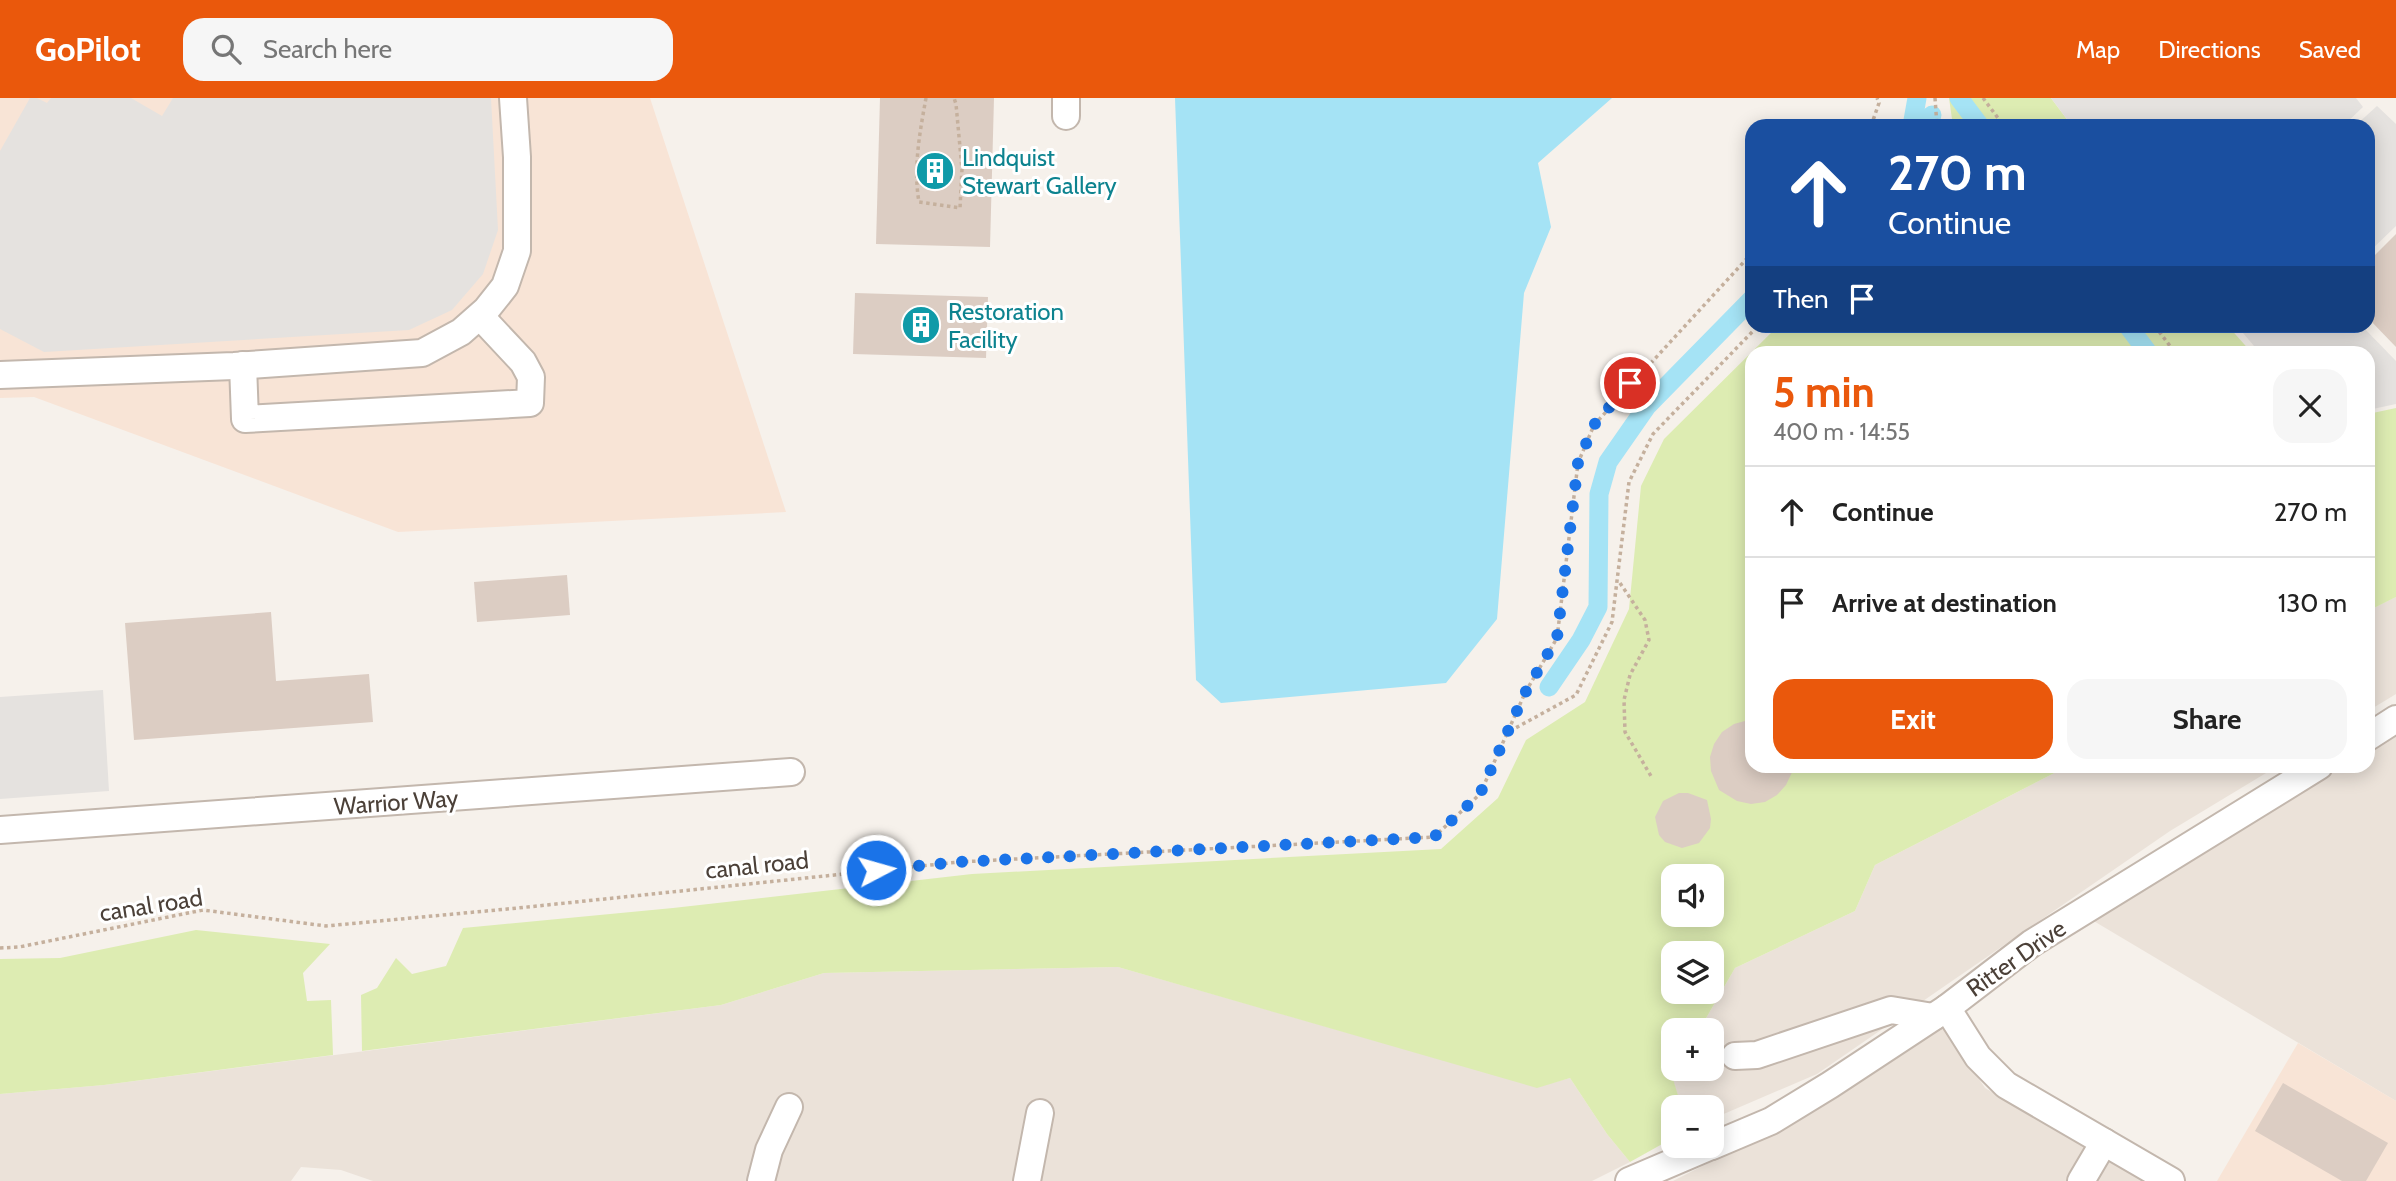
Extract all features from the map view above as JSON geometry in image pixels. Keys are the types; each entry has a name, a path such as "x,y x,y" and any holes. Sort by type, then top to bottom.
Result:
{"street":[{"path":"0,375 243,365 422,353 461,332 480,316 505,286 517,251 517,157 513,98"},
{"path":"243,365 245,419 530,403 531,377 523,362 480,316"},
{"path":"2375,732 2396,719"},
{"name":"Warrior Way","path":"0,830 791,772"},
{"name":"Ritter Drive","path":"1724,1141 1771,1121 1940,1012 2032,943 2308,773"},
{"path":"1735,1056 1757,1055 1891,1010 1940,1012 1978,1057 2006,1084 2171,1181"},
{"path":"761,1181 769,1150 789,1107"},
{"path":"1027,1181 1040,1113"},
{"path":"2081,1181 2104,1142"},
{"name":"Ritter Drive","path":"1629,1181 1683,1158"}],"path":[{"path":"926,98 920,128 916,186 919,202 960,208 962,169 954,98"},
{"path":"1873,119 1879,103 1877,98"},
{"path":"1935,98 1936,119"},
{"path":"1983,98 1999,119"},
{"name":"canal road","path":"0,948 19,947 203,910 326,926 546,906 959,862 1434,837 1480,794 1525,693 1557,638 1578,463 1594,425 1745,261"},
{"path":"1508,732 1576,695 1612,622 1619,582 1629,482 1653,434 1751,333"},
{"path":"1619,582 1645,621 1649,640 1630,675 1624,700 1625,732 1651,776"}],"shaded area":[{"path":"0,98 650,98 786,512 398,532 34,397 0,398"},
{"path":"30,98 47,103 51,98 131,98 162,116 173,98 491,98 498,230 483,274 452,310 409,330 44,352 0,329 0,151"},
{"path":"2051,98 2356,98 2363,107 2350,119 2067,119"},
{"path":"2377,106 2396,124 2396,226 2375,246 2375,119 2363,119"},
{"path":"2243,333 2369,333 2396,361 2396,404 2375,408 2375,346 2254,346"},
{"path":"2396,597 2396,694 2375,707 2375,608"},
{"path":"103,690 109,791 0,799 0,697"},
{"path":"2396,729 2396,1101 2092,920 2326,773 2375,773 2375,742"},
{"path":"2054,773 2266,773 2170,831 1817,1074 1724,1114 1724,1095 1678,1095 1673,1081 1724,1081 1724,1018 1706,1018 1714,1004 1724,1004 1724,987 1735,968 1855,911 1875,865"},
{"path":"1118,967 1537,1087 1570,1078 1607,1134 1630,1162 1592,1181 373,1181 341,1170 301,1167 291,1181 0,1181 0,1094 104,1085 721,1005 824,973"},
{"path":"1940,1020 1985,1088 2145,1181 1673,1181 1718,1158 1724,1158 1724,1155 1840,1096"},
{"path":"2298,1043 2396,1101 2396,1181 2217,1181"}],"green space":[{"path":"1949,98 2051,98 2067,119 1952,119"},
{"path":"1771,333 2234,333 2246,346 1758,346"},
{"path":"1745,359 1745,773 2054,773 1875,865 1855,911 1735,968 1724,987 1724,941 1661,941 1661,1004 1714,1004 1706,1018 1661,1018 1661,1081 1674,1081 1678,1095 1661,1095 1661,1145 1630,1162 1607,1134 1570,1078 1537,1088 1118,967 824,973 721,1005 362,1051 361,995 377,988 396,958 412,974 446,966 463,928 673,908 972,874 1441,849 1498,798 1526,740 1585,702 1629,609 1641,486 1664,439"},
{"path":"2396,408 2396,597 2375,608 2375,412"},
{"path":"196,930 330,944 303,973 307,1001 331,1000 333,1055 104,1085 0,1094 0,959 60,958"}],"water":[{"path":"1175,98 1612,98 1538,163 1551,227 1524,293 1497,619 1446,683 1221,703 1196,680"}],"building":[{"name":"Lindquist Stewart Gallery","path":"880,98 994,98 990,247 876,244"},
{"path":"2396,234 2396,347 2375,325 2375,255"},
{"name":"Restoration Facility","path":"855,293 988,297 986,358 853,354"},
{"path":"567,575 570,615 477,622 474,582"},
{"path":"271,612 276,681 369,674 373,722 134,740 125,623"},
{"path":"1745,721 1745,773 1792,773 1777,795 1765,802 1751,804 1737,801 1719,790 1711,771 1710,757 1714,744 1722,732"},
{"path":"1679,793 1688,793 1707,800 1711,819 1710,828 1699,843 1682,848 1665,842 1659,835 1655,817 1663,801"},
{"path":"2283,1083 2388,1143 2366,1181 2342,1181 2255,1131"}],"waterway":[{"path":"1913,119 1917,98"},
{"path":"1959,98 1975,119"},
{"path":"1928,119 1932,115"},
{"path":"1549,687 1581,640 1598,607 1599,494 1608,462 1647,406 1745,306"},
{"path":"2133,333 2143,346"}],"place":[{"name":"Lindquist Stewart Gallery","path":"935,171"},
{"name":"Restoration Facility","path":"921,325"}],"route":[{"path":"876,870 959,862 1434,837 1480,794 1525,693 1557,638 1578,463 1594,425 1630,383"}]}
